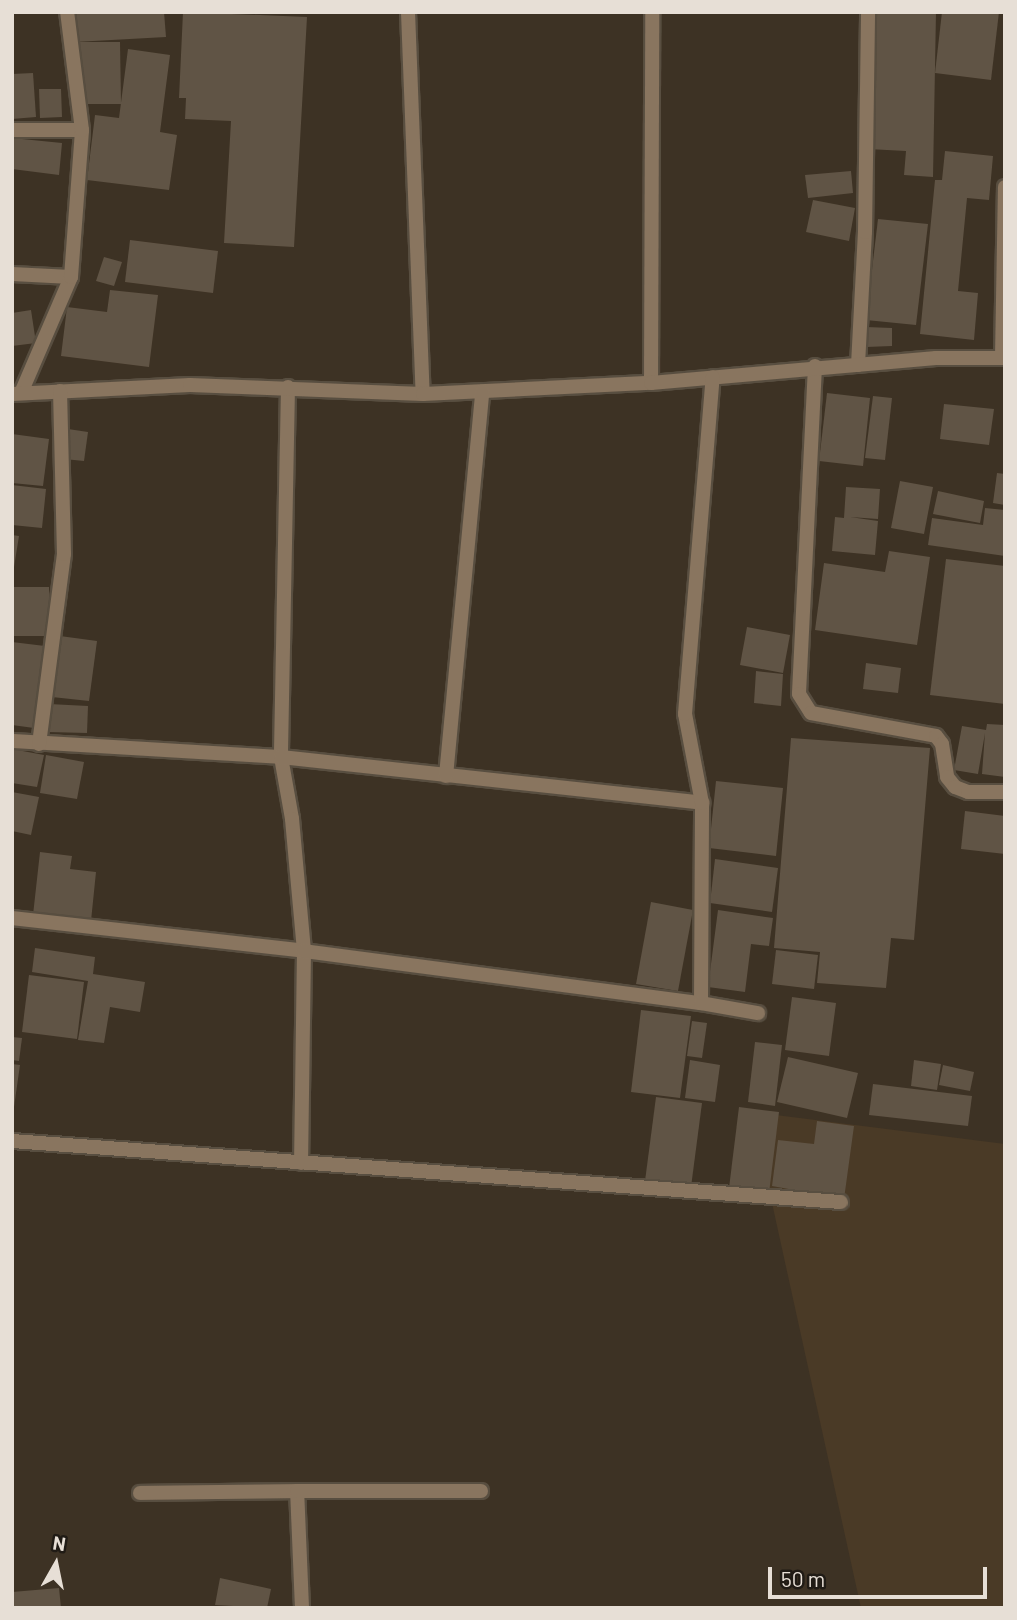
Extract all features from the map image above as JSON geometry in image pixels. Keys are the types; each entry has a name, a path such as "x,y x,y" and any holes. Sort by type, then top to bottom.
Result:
{"street":[{"path":"66,12 82,130 71,277 17,394 190,385 423,394 482,392 651,383 816,366 936,358 1003,358 1005,187"},
{"path":"408,12 423,394"},
{"path":"651,383 652,12"},
{"path":"858,365 865,232 868,12"},
{"path":"12,130 82,130"},
{"path":"12,274 71,277"},
{"path":"816,366 799,694 811,713 936,736 942,744 947,777 956,787 968,792 1005,792"},
{"path":"701,1003 702,803 685,714 713,377"},
{"path":"288,387 281,757 292,819 304,951 301,1163"},
{"path":"40,744 64,554 60,391"},
{"path":"446,776 482,392"},
{"path":"12,741 281,757 702,803"},
{"path":"12,918 304,951 701,1003 758,1013"},
{"path":"12,1141 841,1202"},
{"path":"298,1491 302,1608"},
{"path":"140,1493 481,1491"}],"shaded area":[{"path":"752,1112 1005,1144 1005,1608 861,1608"}],"building":[{"path":"73,12 164,12 166,37 75,42"},
{"path":"183,12 307,17 294,247 224,243 231,121 185,119 186,98 179,98"},
{"path":"875,12 936,12 933,177 904,175 906,151 868,149"},
{"path":"942,12 999,12 991,80 935,73"},
{"path":"79,42 120,42 121,104 79,104"},
{"path":"128,49 170,55 160,132 177,135 169,190 87,180 95,115 119,118"},
{"path":"33,73 36,117 12,119 12,74"},
{"path":"39,89 61,89 62,117 40,118"},
{"path":"12,138 62,143 59,175 12,169"},
{"path":"945,151 993,156 989,200 967,198 958,291 978,293 974,340 920,334 935,180 942,180"},
{"path":"851,171 853,193 808,198 805,175"},
{"path":"813,200 855,208 849,241 806,232"},
{"path":"878,219 928,224 916,325 866,320"},
{"path":"130,240 218,251 213,293 125,282"},
{"path":"104,257 122,262 114,286 96,281"},
{"path":"110,290 158,295 149,367 61,356 67,307 107,312"},
{"path":"31,310 36,343 12,346 12,313"},
{"path":"866,327 892,328 892,346 866,347"},
{"path":"827,393 870,398 863,466 819,461"},
{"path":"873,396 892,398 885,460 865,458"},
{"path":"944,404 994,409 989,445 940,439"},
{"path":"68,429 88,432 84,461 64,459"},
{"path":"12,434 49,439 43,486 12,483"},
{"path":"997,473 1005,474 1005,505 993,503"},
{"path":"900,481 933,487 924,534 891,528"},
{"path":"12,485 46,489 42,528 12,525"},
{"path":"846,487 880,489 878,519 850,517 878,521 875,555 832,551 835,517 844,518"},
{"path":"938,491 984,501 980,523 933,514"},
{"path":"985,508 1005,510 1005,556 928,545 932,518 983,525"},
{"path":"12,535 19,536 14,567 12,567"},
{"path":"889,551 930,557 917,645 815,630 824,563 885,572"},
{"path":"946,559 1005,566 1005,704 930,695"},
{"path":"12,587 49,587 50,636 12,636"},
{"path":"747,627 790,635 783,673 740,665"},
{"path":"60,636 97,641 89,701 52,697"},
{"path":"12,642 45,646 34,728 12,725"},
{"path":"866,663 901,668 898,693 863,689"},
{"path":"756,671 783,674 781,706 754,703"},
{"path":"49,704 88,706 87,733 48,732"},
{"path":"987,724 1005,725 1005,777 982,774 985,733 978,774 954,770 962,726 986,730"},
{"path":"791,738 930,748 914,940 891,938 886,988 817,983 820,952 774,948"},
{"path":"12,749 44,755 37,787 12,783"},
{"path":"46,755 84,762 77,799 40,793"},
{"path":"716,781 783,788 776,856 709,848"},
{"path":"12,792 39,797 31,835 12,831"},
{"path":"965,811 1005,816 1005,854 961,849"},
{"path":"40,852 72,856 70,869 96,872 91,921 33,915"},
{"path":"715,859 778,868 772,912 710,903"},
{"path":"651,902 693,910 678,991 636,984"},
{"path":"718,910 773,918 769,946 751,944 745,992 708,987"},
{"path":"35,948 95,957 93,974 145,982 140,1012 110,1007 104,1043 78,1040 88,981 32,972"},
{"path":"776,950 818,955 814,989 772,984"},
{"path":"29,975 84,982 77,1039 22,1032"},
{"path":"792,997 836,1003 829,1056 785,1050"},
{"path":"641,1010 691,1016 680,1098 631,1092"},
{"path":"692,1021 707,1023 702,1058 687,1056"},
{"path":"12,1037 22,1038 19,1061 12,1060"},
{"path":"755,1042 782,1045 775,1106 748,1102"},
{"path":"788,1057 858,1073 847,1118 777,1102"},
{"path":"690,1060 720,1065 715,1102 685,1098"},
{"path":"914,1060 941,1064 937,1090 911,1086"},
{"path":"12,1064 20,1065 14,1107 12,1107"},
{"path":"943,1065 974,1072 970,1091 939,1085"},
{"path":"873,1084 972,1096 968,1126 869,1115"},
{"path":"656,1097 702,1103 691,1187 645,1181"},
{"path":"739,1107 779,1112 769,1193 729,1188"},
{"path":"817,1121 854,1126 844,1199 772,1186 778,1140 814,1144"},
{"path":"220,1578 271,1589 267,1608 215,1605"},
{"path":"59,1588 61,1608 12,1608 12,1592"}]}
